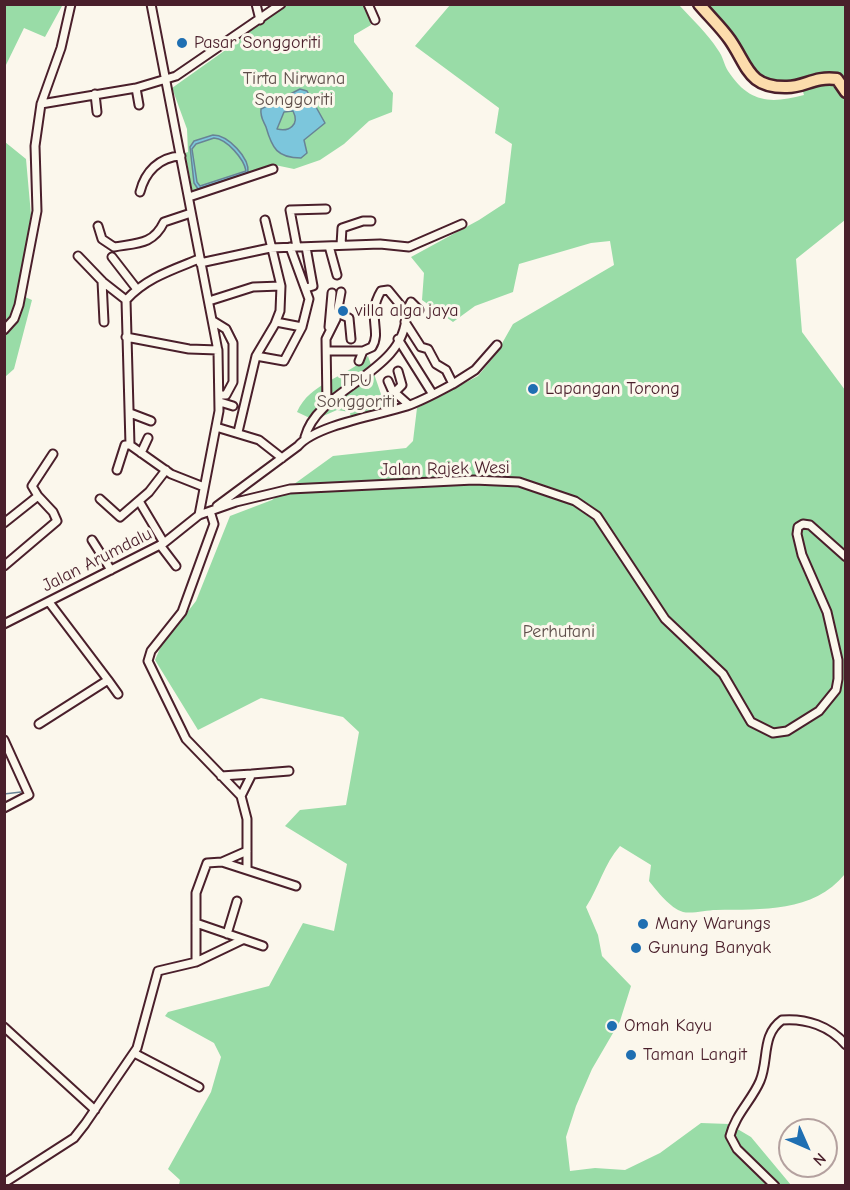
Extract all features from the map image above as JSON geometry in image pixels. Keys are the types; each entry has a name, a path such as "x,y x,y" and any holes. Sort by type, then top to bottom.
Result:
{"main road":[{"path":"699,4 730,40 747,73 763,85 788,88 821,77 837,79 846,92"}],"street":[{"path":"151,4 218,350 220,399 199,515"},
{"path":"256,4 260,20"},
{"path":"41,104 136,88 181,74 281,4"},
{"path":"368,4 375,20"},
{"path":"4,330 14,319 19,305 38,211 35,146 41,104 61,48 71,5"},
{"path":"136,88 139,105"},
{"path":"95,94 97,112"},
{"path":"140,192 145,176 152,168 162,161 181,156"},
{"path":"189,197 273,169"},
{"path":"256,356 284,361 302,327 309,299 296,270 290,210 326,209"},
{"path":"98,226 102,239 114,247 148,240 159,234 164,222 190,213"},
{"path":"238,432 256,356 276,322 280,286 265,220"},
{"path":"341,245 342,228 363,221 371,221"},
{"path":"130,445 126,300 136,288 149,280 199,261 270,248 341,245 409,247 462,224"},
{"path":"329,246 337,275"},
{"path":"306,247 313,286 306,288"},
{"path":"78,256 102,281 126,300"},
{"path":"112,257 136,288"},
{"path":"102,281 104,322"},
{"path":"209,301 253,287 280,286"},
{"path":"328,351 363,351 375,343 372,313 381,291 388,290 393,294 406,312"},
{"path":"327,405 328,351 326,339 338,313 341,292"},
{"path":"328,333 332,293"},
{"path":"305,437 312,419 379,365 398,339 411,302 419,310"},
{"path":"338,313 349,318 351,339"},
{"path":"213,321 226,329 233,343 233,382 226,395 220,399"},
{"path":"276,322 302,327"},
{"path":"405,322 422,346 428,349 437,366 446,370 453,384"},
{"path":"126,338 189,349 218,350"},
{"path":"398,339 432,393"},
{"path":"247,869 247,819 241,796 186,739 148,661 151,651 185,605 214,524 211,511 282,458 305,437 366,416 409,405 453,384 475,370 497,345"},
{"path":"360,361 363,351"},
{"path":"395,392 402,385 398,371"},
{"path":"388,381 395,392 409,405"},
{"path":"220,399 233,406"},
{"path":"130,412 151,421"},
{"path":"216,426 259,440 282,458"},
{"path":"141,453 148,438"},
{"path":"117,470 125,445 130,445 166,470 204,487"},
{"path":"4,566 57,521 53,512 32,486 53,454"},
{"path":"100,499 120,517 140,501 166,470"},
{"name":"Jalan Rajek Wesi","path":"199,515 290,489 474,480 519,483 575,501 597,516 605,525 665,619 723,674 752,722 773,733 787,731 819,711 831,699 838,679 838,660 827,612 802,555 797,538 798,527 803,524 810,525 846,557"},
{"path":"4,523 38,496"},
{"path":"140,501 176,566"},
{"name":"Jalan Arumdalu","path":"4,624 162,544 199,515"},
{"path":"92,540 111,570"},
{"path":"48,602 118,694"},
{"path":"39,724 108,680"},
{"path":"4,740 29,795 4,808"},
{"path":"221,776 289,771"},
{"path":"241,796 252,774"},
{"path":"222,862 247,851"},
{"path":"196,962 195,893 205,866 210,861 247,869 296,886"},
{"path":"227,934 237,901"},
{"path":"196,923 263,946"},
{"path":"4,1183 74,1138 95,1110 134,1053 145,1028 159,971 196,962 242,940"},
{"path":"775,1185 736,1149 730,1136 735,1122 761,1078 771,1031 782,1020 808,1022 829,1029 846,1045"},
{"path":"4,1027 95,1110"},
{"path":"134,1053 200,1087"}],"green space":[{"path":"5,4 62,6 45,37 24,28 5,67"},
{"name":"Tirta Nirwana Songgoriti","path":"283,5 365,5 371,25 354,35 354,42 393,93 392,112 369,121 344,144 320,160 294,169 275,165 193,194 185,153 188,152 187,129 172,88 234,44"},
{"name":"Perhutani","path":"450,5 679,5 714,44 728,71 744,90 761,98 781,100 804,95 799,79 786,82 762,80 748,68 704,5 845,5 845,220 796,259 802,332 845,390 845,874 832,887 818,896 786,906 683,912 669,903 649,881 651,865 620,846 610,860 586,907 598,935 602,956 631,986 620,1021 592,1069 566,1137 570,1171 595,1168 625,1170 660,1153 701,1123 729,1124 751,1137 778,1169 778,1178 785,1178 791,1185 179,1185 180,1180 168,1169 211,1092 221,1057 214,1043 165,1016 168,1012 269,986 303,923 334,931 347,864 285,826 300,810 346,805 359,732 343,717 261,698 198,730 155,660 161,646 196,601 230,516 272,500 333,456 406,448 413,441 417,408 478,376 496,354 513,324 614,265 610,241 591,243 519,264 513,292 475,306 453,322 422,300 424,273 411,257 505,203 512,144 495,133 499,108 415,46"},
{"path":"5,142 26,159 31,215 18,294 32,300 14,369 5,377"},
{"name":"TPU Songgoriti","path":"368,356 386,409 351,420 350,412 337,410 314,420 297,412 310,394"}],"water":[{"path":"300,89 307,91 325,123 304,140 307,153 301,158 293,158 281,154 273,146 262,118 261,109","holes":["293,111 295,116 292,126 277,129 284,112"]},
{"path":"213,135 225,139 242,154 248,167 248,173 198,189 194,183 190,147 194,141","holes":["214,138 234,150 246,171 200,186 197,182 192,149 196,144"]}],"waterway":[{"path":"4,794 21,792"}],"place":[{"name":"Pasar Songgoriti","path":"182,43"},
{"name":"villa alga jaya","path":"343,311"},
{"name":"Lapangan Torong","path":"533,389"},
{"name":"Many Warungs","path":"643,924"},
{"name":"Gunung Banyak","path":"636,948"},
{"name":"Omah Kayu","path":"612,1026"},
{"name":"Taman Langit","path":"631,1055"}]}
